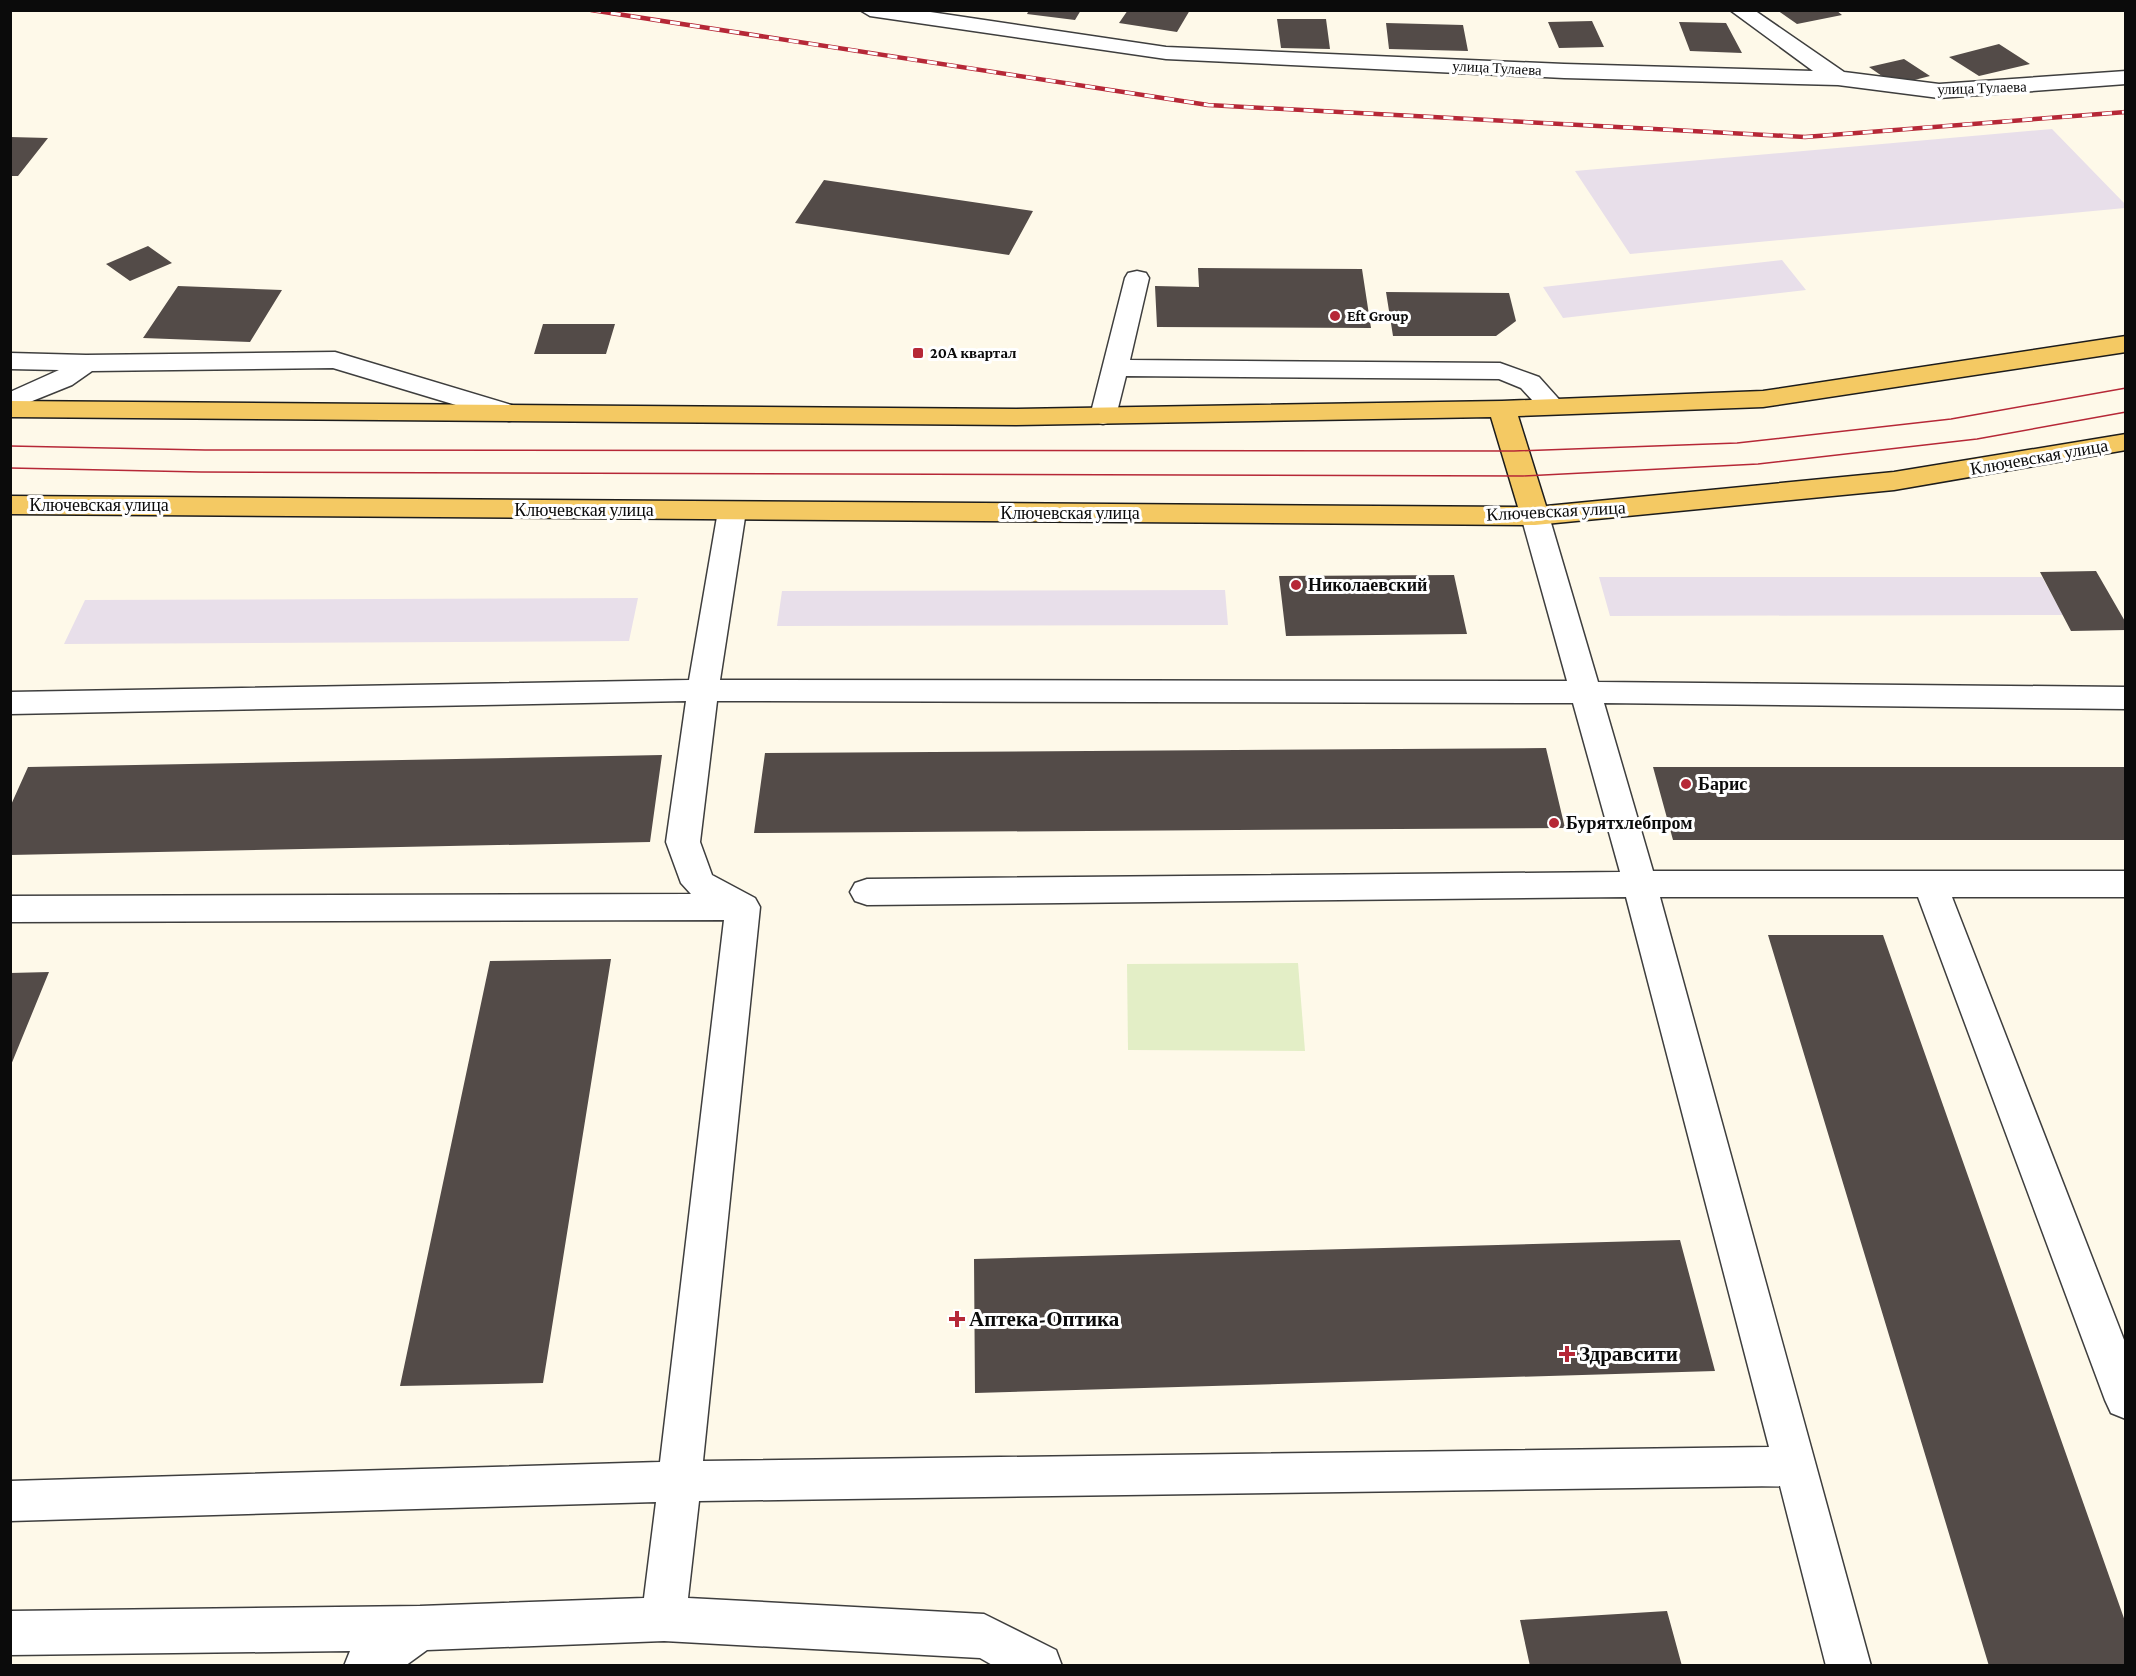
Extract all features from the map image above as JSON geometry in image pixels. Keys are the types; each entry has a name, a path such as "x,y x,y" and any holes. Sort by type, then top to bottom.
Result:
{"main road":[{"path":"10,409 509,414 1104,416 1502,409 1763,399 2126,344"},
{"path":"1502,409 1535,516"},
{"name":"Ключевская улица","path":"10,504 1535,516 1894,482 2126,442"}],"street":[{"name":"улица Тулаева","path":"870,10 1166,53 1564,71 1838,78 1939,91 2057,84 2126,76"},
{"path":"1740,10 1838,78"},
{"path":"1104,416 1137,278"},
{"path":"10,361 86,363 335,360 509,414"},
{"path":"10,402 63,379 86,363"},
{"path":"1115,368 1500,371 1515,375 1537,386 1552,406"},
{"path":"732,511 703,690 684,842 698,883 743,907"},
{"path":"1535,516 1640,884 1849,1665"},
{"path":"10,703 703,690 1585,693 2126,698"},
{"path":"867,892 1640,884 2126,884"},
{"path":"1930,884 2126,1400"},
{"path":"10,909 743,907"},
{"path":"664,1619 743,907"},
{"path":"10,1501 679,1481 1795,1466"},
{"path":"10,1633 420,1628 664,1619 984,1636 1040,1665"},
{"path":"366,1665 420,1628"}],"shaded area":[{"path":"2052,129 2125,204 2125,208 1630,254 1575,171"},
{"path":"1782,260 1806,290 1563,318 1543,287"},
{"path":"1599,577 2042,577 2063,615 1610,616"},
{"path":"1225,590 1228,625 777,626 782,591"},
{"path":"638,598 629,641 64,644 85,600"}],"green space":[{"path":"1298,963 1305,1051 1128,1050 1127,964"}],"building":[{"path":"1029,10 1081,10 1075,20 1027,14"},
{"path":"1128,10 1190,10 1177,32 1119,23"},
{"path":"1777,10 1836,10 1842,15 1797,24"},
{"path":"1277,19 1326,19 1330,49 1281,48"},
{"path":"1592,21 1604,47 1559,48 1548,22"},
{"path":"1679,22 1726,23 1742,53 1690,51"},
{"path":"1386,23 1463,25 1468,51 1389,49"},
{"path":"1999,44 2030,64 1979,76 1949,57"},
{"path":"1904,59 1930,76 1895,85 1869,67"},
{"path":"10,137 48,138 18,176 10,176"},
{"path":"824,180 1033,211 1009,255 795,223"},
{"path":"148,246 172,263 130,281 106,264"},
{"path":"1198,268 1362,269 1371,328 1157,327 1155,286 1199,287"},
{"path":"178,286 282,290 250,342 143,338"},
{"path":"1386,292 1509,293 1516,321 1496,336 1393,336"},
{"path":"543,324 615,324 606,354 534,354"},
{"path":"2096,571 2126,623 2126,630 2071,631 2040,572"},
{"path":"1454,575 1467,634 1286,636 1279,576"},
{"path":"1546,748 1565,828 754,833 765,753"},
{"path":"662,755 650,842 10,855 10,807 28,767"},
{"path":"1653,767 2126,767 2126,840 1673,840"},
{"path":"1768,935 1883,935 2126,1624 2126,1666 1989,1666"},
{"path":"611,959 543,1383 400,1386 490,961"},
{"path":"49,972 11,1065 10,1065 10,973"},
{"path":"1680,1240 1715,1371 975,1393 974,1259"},
{"path":"1667,1611 1682,1666 1530,1666 1520,1620"}],"tram line":[{"path":"10,446 205,450 1514,451 1737,443 1951,419 2126,388"},
{"path":"10,468 201,472 1523,476 1758,464 1977,439 2126,412"}],"railway":[{"path":"591,10 1208,105 1805,137 2126,112"}],"place":[{"name":"Eft Group","path":"1335,316"},
{"name":"20А квартал","path":"918,353"},
{"name":"Николаевский","path":"1296,585"},
{"name":"Барис","path":"1686,784"},
{"name":"Бурятхлебпром","path":"1554,823"},
{"name":"Аптека-Оптика","path":"957,1319"},
{"name":"Здравсити","path":"1567,1354"}]}
